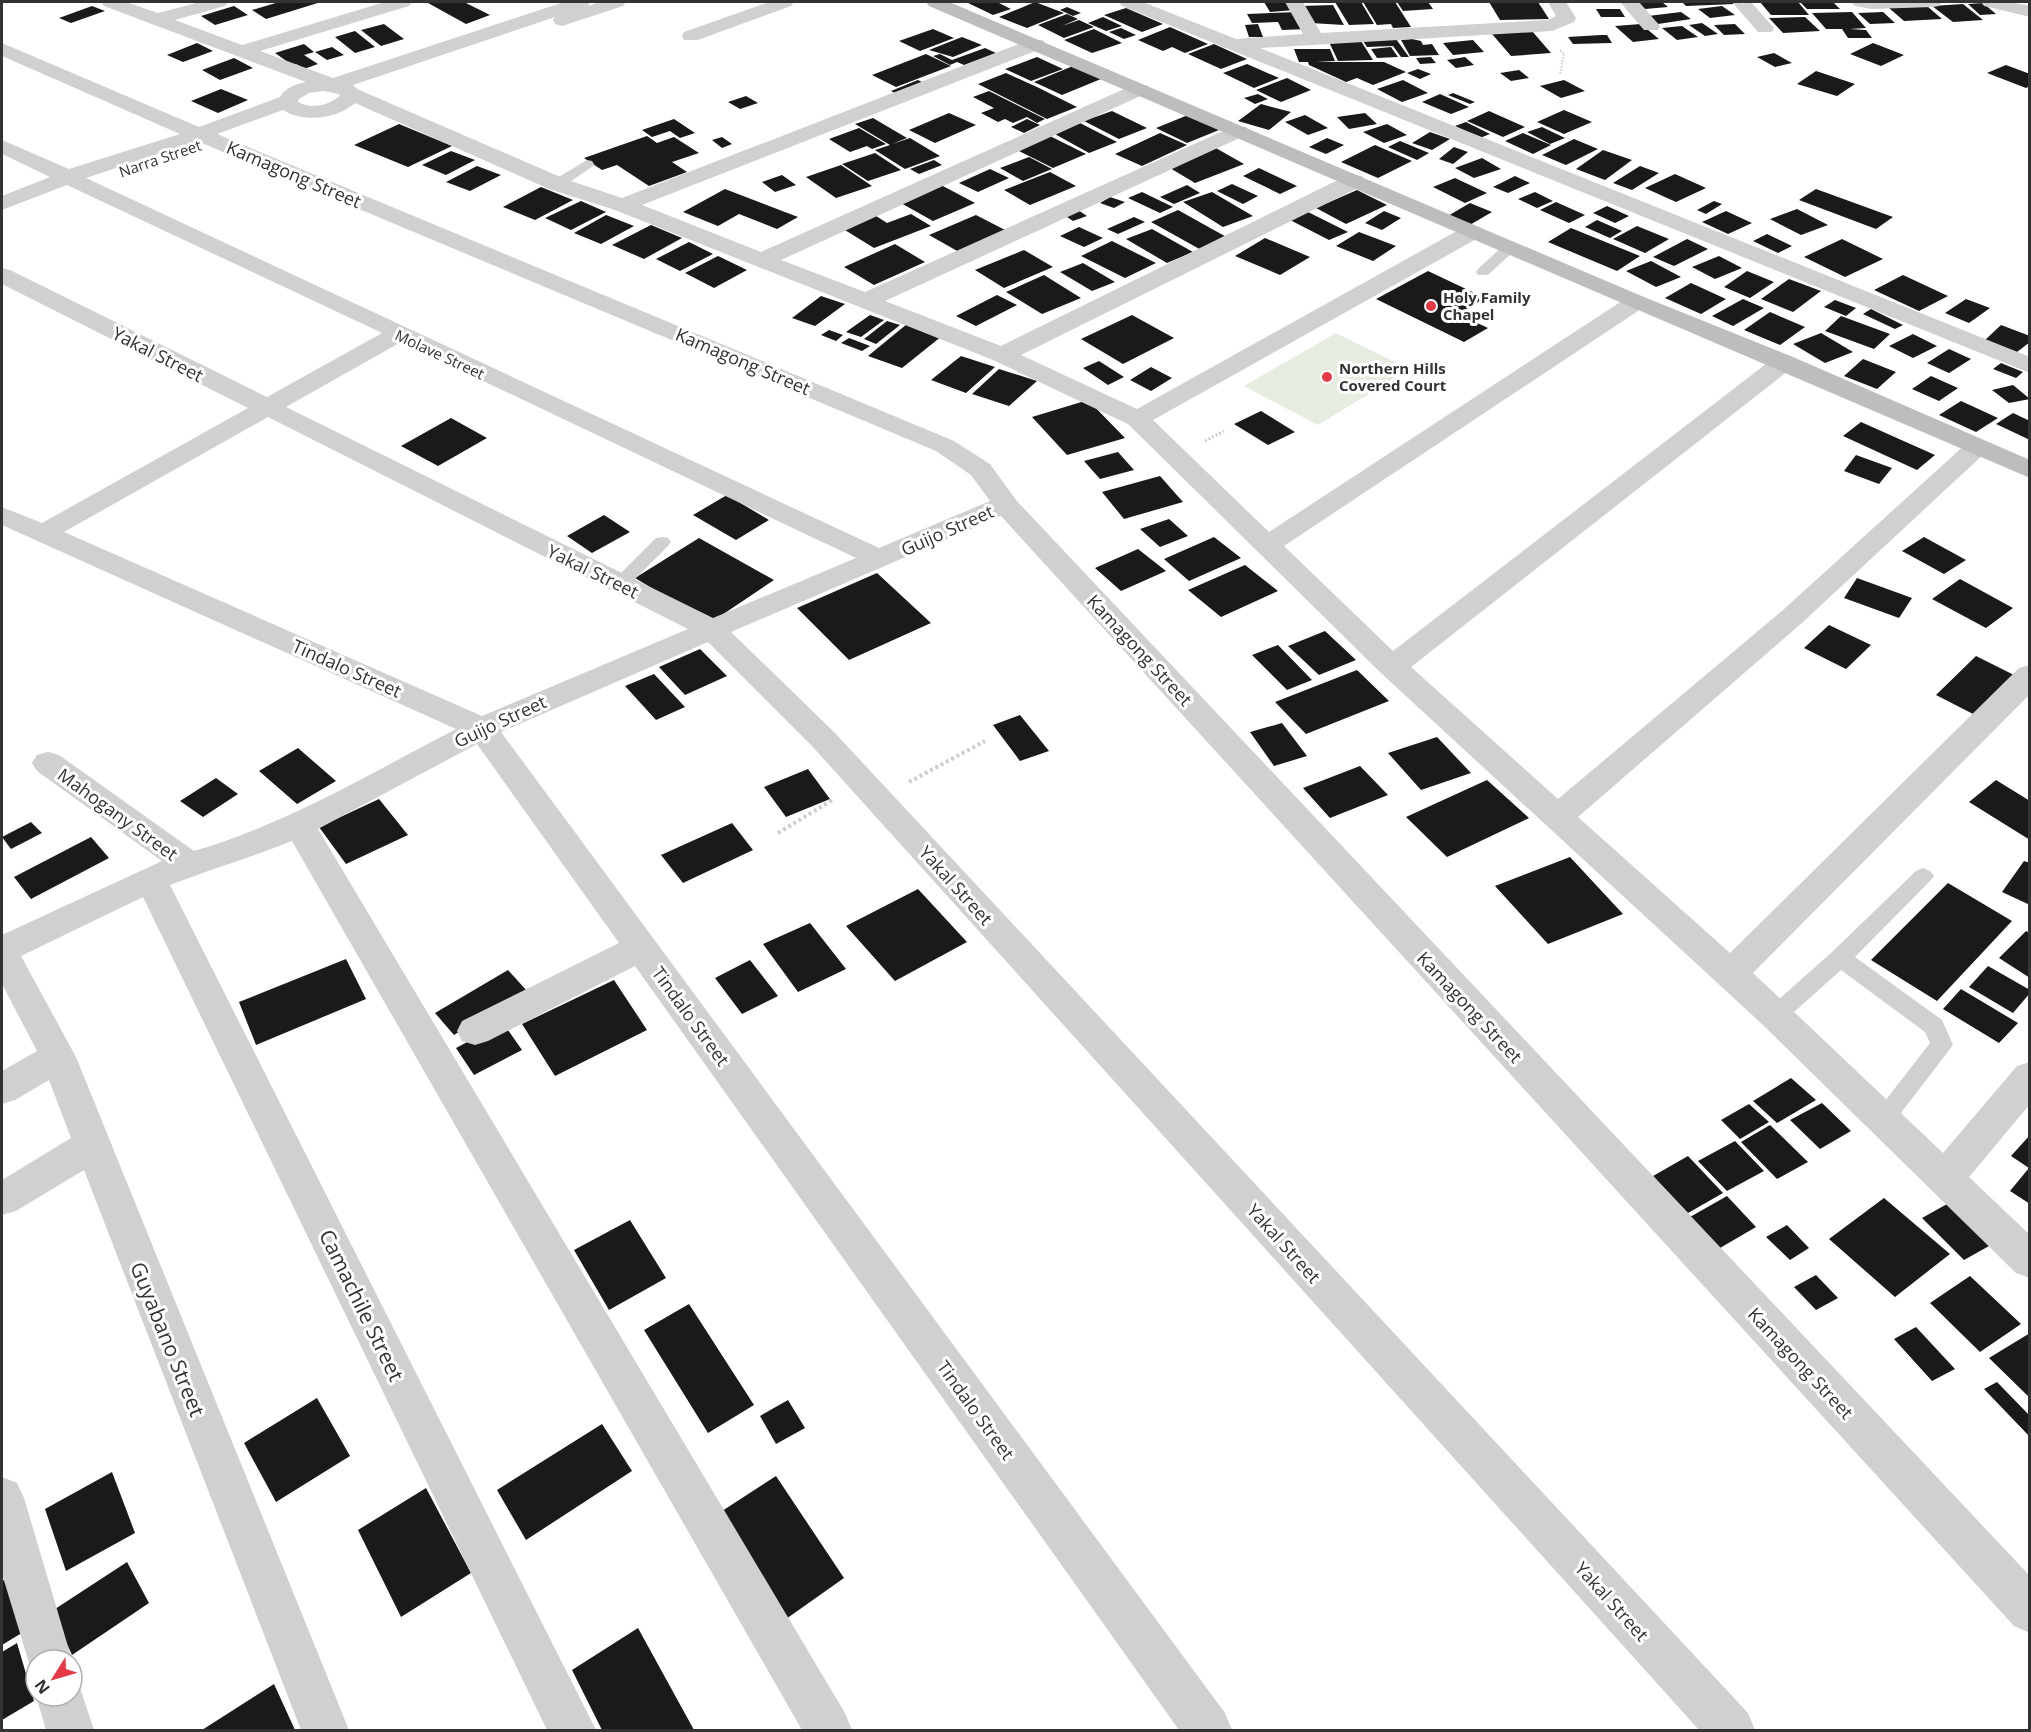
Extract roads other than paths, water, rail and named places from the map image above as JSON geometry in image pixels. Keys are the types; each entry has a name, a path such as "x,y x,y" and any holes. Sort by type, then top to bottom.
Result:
{"street":[{"path":"110,2 342,89 557,184 623,205 1002,355 1137,419 1392,667 1776,1016 2030,1261"},
{"path":"158,19 219,2"},
{"path":"241,51 403,2"},
{"path":"342,89 581,2"},
{"path":"342,89 617,2"},
{"path":"691,36 785,2"},
{"path":"935,2 1636,302 1784,362 2030,470"},
{"path":"1128,2 2030,366"},
{"path":"1294,2 1315,39"},
{"path":"1230,45 1551,25 1567,18 1557,2"},
{"path":"1629,2 1651,26"},
{"path":"1741,2 1765,28"},
{"path":"1861,2 1872,4 1932,2"},
{"path":"1990,2 2030,12"},
{"path":"623,205 1036,44"},
{"name":"Kamagong Street","path":"2,49 206,137 945,446 978,466 992,480 1005,504 2030,1610"},
{"name":"Narra Street","path":"2,204 295,106 290,96 303,88 342,89"},
{"path":"762,260 1140,88"},
{"path":"865,301 1239,131"},
{"name":"Molave Street","path":"2,146 68,182 880,559"},
{"path":"1002,355 1354,181"},
{"path":"1137,419 1473,232"},
{"name":"Yakal Street","path":"2,275 710,628 823,738 1731,1731"},
{"path":"1267,545 1636,302"},
{"path":"43,532 398,334"},
{"path":"1392,667 1784,362"},
{"path":"1557,818 1793,616 1976,448"},
{"name":"Guijo Street","path":"2,951 151,879 189,864 238,850 299,825 482,728 710,628 880,559 1005,504"},
{"name":"Tindalo Street","path":"2,515 482,728 1208,1731"},
{"path":"1730,974 1980,728 2030,675"},
{"name":"Mahogany Street","path":"48,763 189,864"},
{"path":"299,825 828,1731"},
{"name":"Camachile Street","path":"151,879 572,1731"},
{"path":"476,1031 641,948"},
{"name":"Guyabano Street","path":"2,951 58,1057 325,1731"},
{"path":"2,1089 58,1057"},
{"path":"1945,1178 2030,1077"},
{"path":"2,1198 92,1146"},
{"path":"2,1498 46,1648"},
{"path":"63,1708 70,1731"}],"lane":[{"path":"557,184 587,164"},
{"path":"1483,272 1509,248"},
{"path":"620,584 662,542"},
{"path":"1776,1016 1840,958 1923,876"},
{"path":"1840,958 1934,1026 1942,1045 1883,1119"}],"place":[{"name":"Holy Family Chapel","path":"1431,306"},
{"name":"Northern Hills Covered Court","path":"1327,377"}]}
